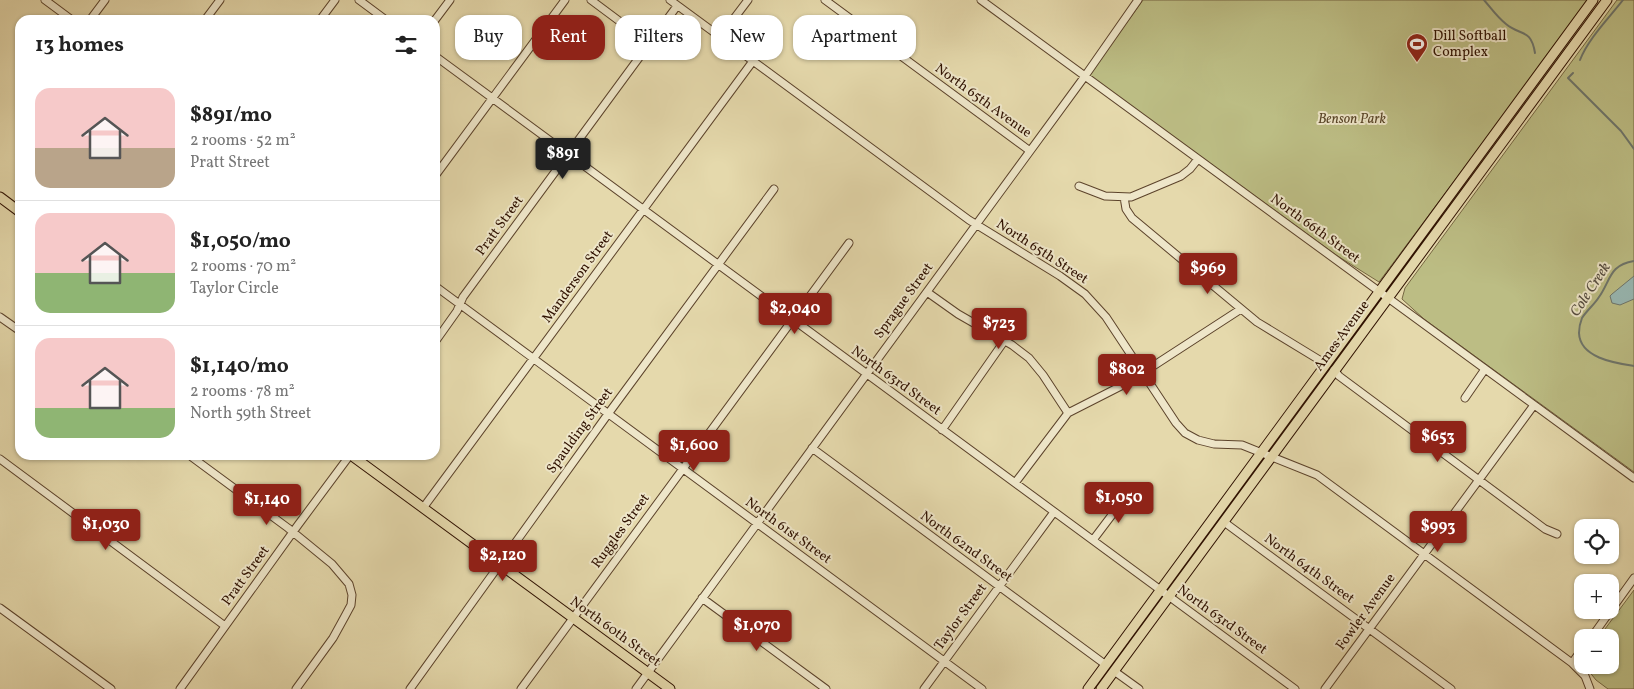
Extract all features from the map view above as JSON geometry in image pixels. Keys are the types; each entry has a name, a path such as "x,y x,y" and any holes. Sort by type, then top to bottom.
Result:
{"main road":[{"name":"Ames Avenue","path":"1088,689 1593,0"},
{"name":"Ames Avenue","path":"1101,689 1607,0"},
{"path":"0,197 15,208"},
{"name":"North 60th Street","path":"358,460 670,689"}],"street":[{"path":"45,0 65,15"},
{"path":"94,15 105,0"},
{"path":"209,15 220,0"},
{"path":"324,15 335,0"},
{"path":"359,0 379,15"},
{"path":"439,15 450,0"},
{"path":"440,169 565,0"},
{"path":"591,0 615,18"},
{"name":"North 65th Street","path":"670,0 711,31"},
{"path":"737,15 748,0"},
{"name":"North 65th Avenue","path":"825,0 1030,151"},
{"name":"North 66th Street","path":"981,0 1634,478"},
{"name":"Sprague Street","path":"636,689 1085,76 1138,0"},
{"name":"Pratt Street","path":"671,15 677,6"},
{"name":"North 63rd Street","path":"440,60 1295,689"},
{"name":"Pratt Street","path":"440,335 458,311 463,297 638,60"},
{"name":"North 65th Street","path":"753,61 976,224 1060,276 1085,294 1106,317 1176,423 1185,433 1204,442 1242,445 1317,476 1572,663 1585,676 1590,689"},
{"name":"Manderson Street","path":"423,508 753,61"},
{"path":"1079,186 1105,196 1124,197 1138,195 1181,176 1198,159"},
{"name":"Spaulding Street","path":"410,689 608,414 774,189"},
{"path":"1124,197 1126,209 1132,218 1241,309 1268,330 1326,364"},
{"name":"Ruggles Street","path":"521,689 849,243"},
{"name":"North 61st Street","path":"440,290 982,689"},
{"path":"926,292 958,314 1020,350 1035,364 1068,413"},
{"path":"1014,483 1068,413 1143,374 1241,309"},
{"path":"0,317 15,328"},
{"path":"942,430 1005,340"},
{"path":"1465,398 1485,369"},
{"path":"1334,370 1339,376 1545,529 1557,534"},
{"name":"Fowler Avenue","path":"1325,689 1534,405"},
{"name":"North 62nd Street","path":"812,448 1106,665"},
{"path":"0,459 225,626"},
{"path":"196,460 293,532 332,564 349,584 352,594 350,605 333,638 296,689"},
{"name":"Pratt Street","path":"180,689 347,460"},
{"path":"1093,540 1127,495"},
{"name":"Taylor Street","path":"924,689 1054,512"},
{"name":"North 64th Street","path":"1224,522 1451,689"},
{"path":"1597,629 1634,578"},
{"path":"702,598 826,689"},
{"path":"0,608 111,689"},
{"path":"1114,671 1139,689"}],"green space":[{"name":"Benson Park","path":"1143,0 1589,0 1379,282 1336,255 1089,75"},
{"path":"1617,0 1634,0 1634,472 1424,319 1402,299 1405,288"},
{"path":"1634,590 1634,689 1608,689 1591,674 1619,674 1619,629 1605,629 1612,619 1619,619 1619,610"}],"water":[{"path":"1634,276 1634,299 1620,305 1612,303 1610,296"}],"waterway":[{"name":"Cole Creek","path":"1484,0 1506,24 1528,36 1535,53"},
{"path":"1580,60 1593,37 1623,0"},
{"name":"Cole Creek","path":"1573,73 1568,78 1621,131 1634,149"},
{"name":"Cole Creek","path":"1634,261 1626,263 1615,270 1599,297 1582,318 1579,333 1585,348 1592,354 1609,361 1634,366"}],"place":[{"name":"Dill Softball Complex","path":"1417,63"}]}
